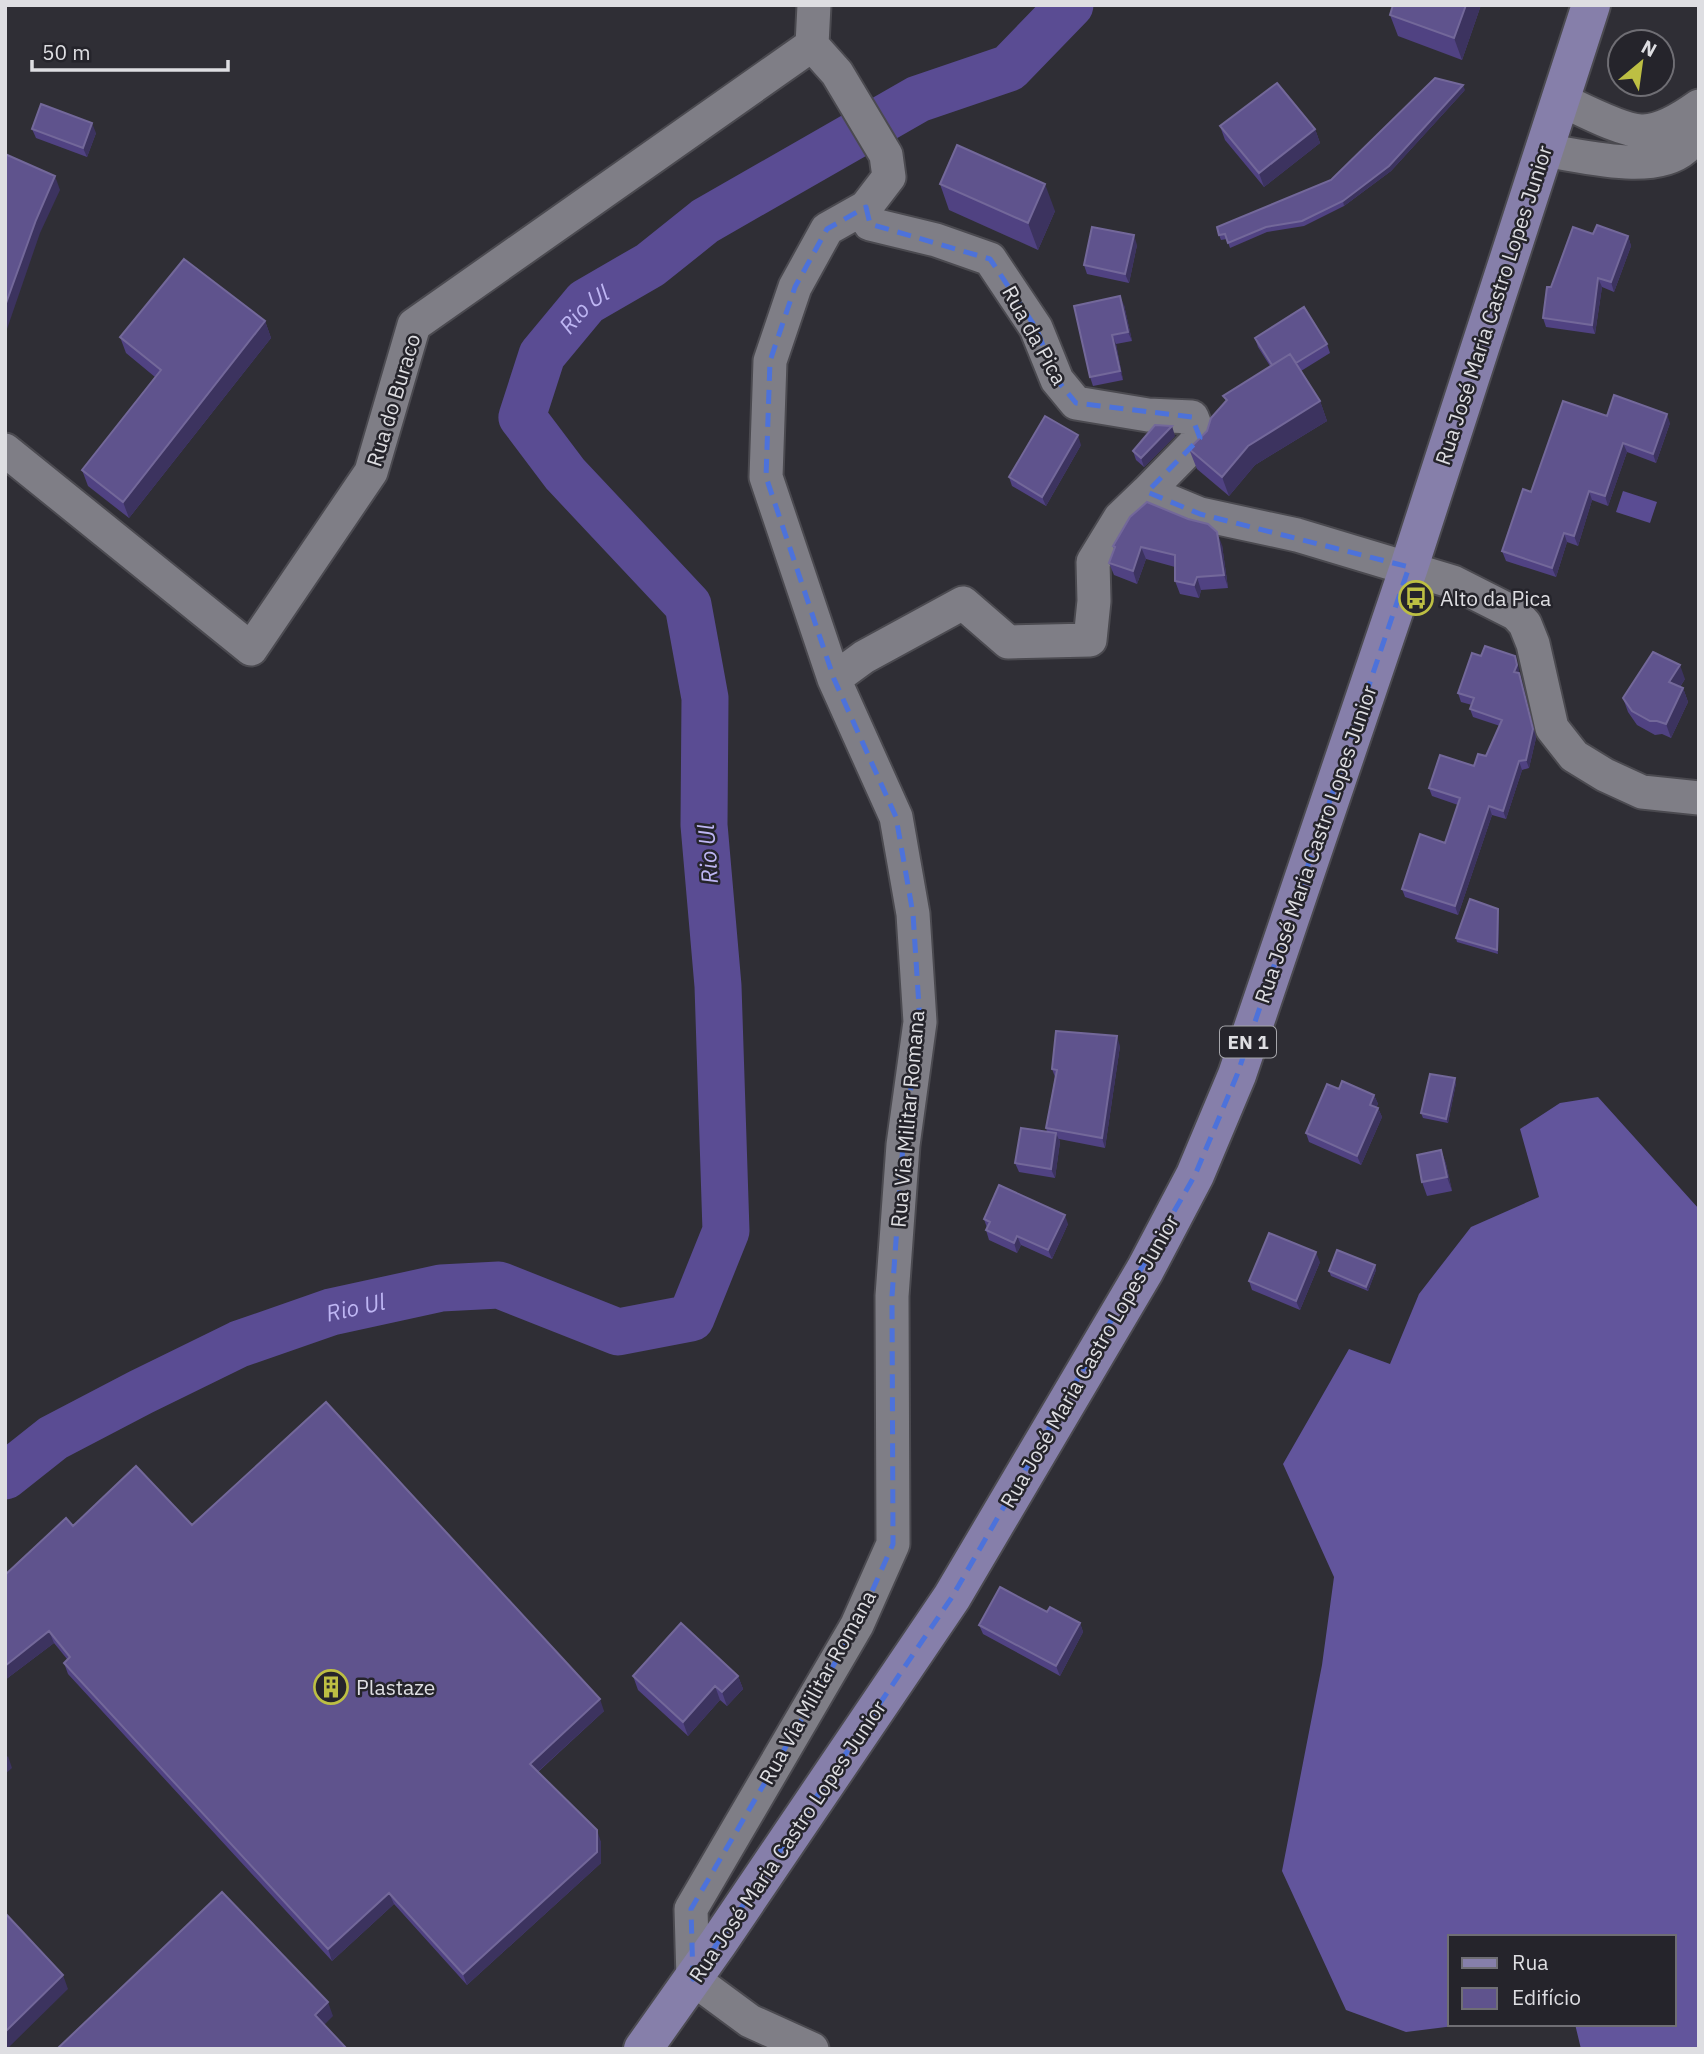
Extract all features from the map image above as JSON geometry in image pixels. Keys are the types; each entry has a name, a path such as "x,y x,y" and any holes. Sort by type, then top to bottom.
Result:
{"main road":[{"name":"Rua José Maria Castro Lopes Junior","path":"643,2049 952,1597 1145,1269 1195,1175 1237,1075 1409,567 1591,5"}],"street":[{"path":"812,45 814,5"},
{"name":"Rua Via Militar Romana","path":"693,1979 691,1909 857,1625 893,1544 892,1296 903,1145 920,1022 914,914 896,817 834,679 766,477 770,361 795,287 827,229 866,207 889,177 886,155 837,73 812,45"},
{"name":"Rua do Buraco","path":"5,450 251,649 372,472 414,326 812,45"},
{"path":"1559,99 1610,122 1643,131 1679,120 1699,106"},
{"path":"1542,150 1634,162 1662,161 1687,148 1699,119"},
{"name":"Rua da Pica","path":"866,207 870,224 936,240 990,259 1036,328 1056,380 1076,403 1148,415 1192,417 1200,438 1147,492"},
{"path":"834,679 864,657 963,603 1007,642 1090,640 1094,601 1093,562 1120,518 1147,492 1200,514 1297,535 1409,567 1453,582 1516,614 1525,624 1533,643 1552,728 1574,756 1605,775 1642,792 1699,798"},
{"path":"693,1979 750,2021 812,2049"}],"highlighted area":[{"path":"866,207 870,224 990,259 1036,328 1057,380 1076,403 1192,417 1200,438 1147,492 1200,514 1409,567 1237,1075 1195,1175 952,1597 693,1979 691,1909 857,1625 893,1544 892,1296 903,1145 920,1022 913,914 896,817 834,679 766,477 770,361 795,287 827,229"}],"shaded area":[{"path":"1623,491 1657,502 1650,523 1616,512"},
{"path":"1598,1097 1699,1209 1699,2049 1581,2049 1575,2026 1676,2026 1676,1935 1448,1935 1448,2026 1454,2026 1406,2032 1346,2010 1282,1871 1322,1665 1334,1577 1283,1464 1349,1349 1390,1364 1419,1294 1471,1227 1539,1197 1520,1129 1560,1103"}],"building":[{"path":"1393,5 1466,5 1454,38 1390,15"},
{"path":"1435,78 1463,85 1389,166 1343,201 1302,221 1266,227 1228,243 1225,234 1219,235 1217,227 1331,180"},
{"path":"1277,83 1315,129 1259,173 1220,126"},
{"path":"41,104 92,123 83,148 32,129"},
{"path":"957,145 1045,184 1028,223 940,184"},
{"path":"5,154 55,176 5,306"},
{"path":"1597,225 1628,236 1611,282 1598,278 1592,325 1543,318 1547,287 1551,287 1573,227 1593,234"},
{"path":"1092,227 1134,235 1125,274 1084,265"},
{"path":"184,259 265,321 123,502 82,470 161,370 120,337"},
{"path":"1120,296 1128,332 1112,335 1120,371 1090,377 1074,306"},
{"path":"1304,307 1327,344 1296,363 1290,354 1272,365 1255,338"},
{"path":"1290,354 1320,401 1248,446 1222,477 1189,449 1207,431 1211,418 1227,400 1223,396"},
{"path":"1614,395 1667,414 1653,454 1623,443 1605,496 1589,491 1574,536 1564,533 1552,568 1502,551 1523,489 1531,492 1563,401 1607,416"},
{"path":"1045,416 1078,435 1042,497 1009,477"},
{"path":"1155,425 1172,426 1141,458 1133,451"},
{"path":"1147,502 1208,524 1217,532 1224,575 1197,577 1194,585 1175,581 1175,555 1141,547 1133,571 1109,563 1115,547 1113,546 1130,517"},
{"path":"1485,646 1515,656 1517,665 1514,672 1519,673 1533,729 1526,760 1519,761 1503,811 1489,806 1455,906 1402,889 1420,834 1445,843 1460,798 1429,788 1440,755 1474,766 1478,754 1486,756 1502,720 1470,709 1474,698 1458,693 1472,653 1481,656"},
{"path":"1653,652 1680,665 1669,682 1683,688 1666,724 1650,721 1632,711 1623,698"},
{"path":"1470,899 1498,909 1497,950 1456,938"},
{"path":"1056,1031 1117,1036 1102,1138 1046,1128 1057,1070 1052,1069"},
{"path":"1430,1074 1455,1078 1446,1119 1421,1113"},
{"path":"1342,1081 1374,1095 1370,1105 1378,1108 1357,1156 1306,1133 1327,1084 1339,1089"},
{"path":"1021,1128 1056,1133 1051,1169 1015,1163"},
{"path":"1441,1150 1447,1177 1422,1182 1417,1155"},
{"path":"999,1185 1065,1215 1048,1250 1017,1236 1014,1243 986,1230 990,1222 984,1219"},
{"path":"1269,1233 1316,1252 1296,1301 1249,1281"},
{"path":"1337,1250 1375,1265 1366,1287 1329,1271"},
{"name":"Plastaze","path":"326,1402 600,1699 530,1764 597,1830 597,1852 463,1974 389,1893 328,1949 64,1663 70,1657 49,1631 5,1666 5,1575 66,1518 73,1526 136,1466 192,1525"},
{"path":"1000,1587 1047,1612 1050,1607 1080,1623 1056,1666 979,1625"},
{"path":"681,1623 738,1676 722,1692 715,1686 683,1722 633,1676"},
{"path":"222,1892 328,2002 315,2015 347,2049 57,2049"},
{"path":"5,1913 63,1975 5,2032"}],"waterway":[{"name":"Rio Ul","path":"5,1476 53,1438 141,1392 239,1344 331,1312 441,1288 499,1285 618,1332 691,1318 726,1231 718,986 704,825 705,698 688,605 565,474 522,417 542,355 586,302 650,265 705,221 918,99 1009,68 1070,5"}],"place":[{"name":"Alto da Pica","path":"1416,598"},
{"name":"Plastaze","path":"331,1687"}]}
